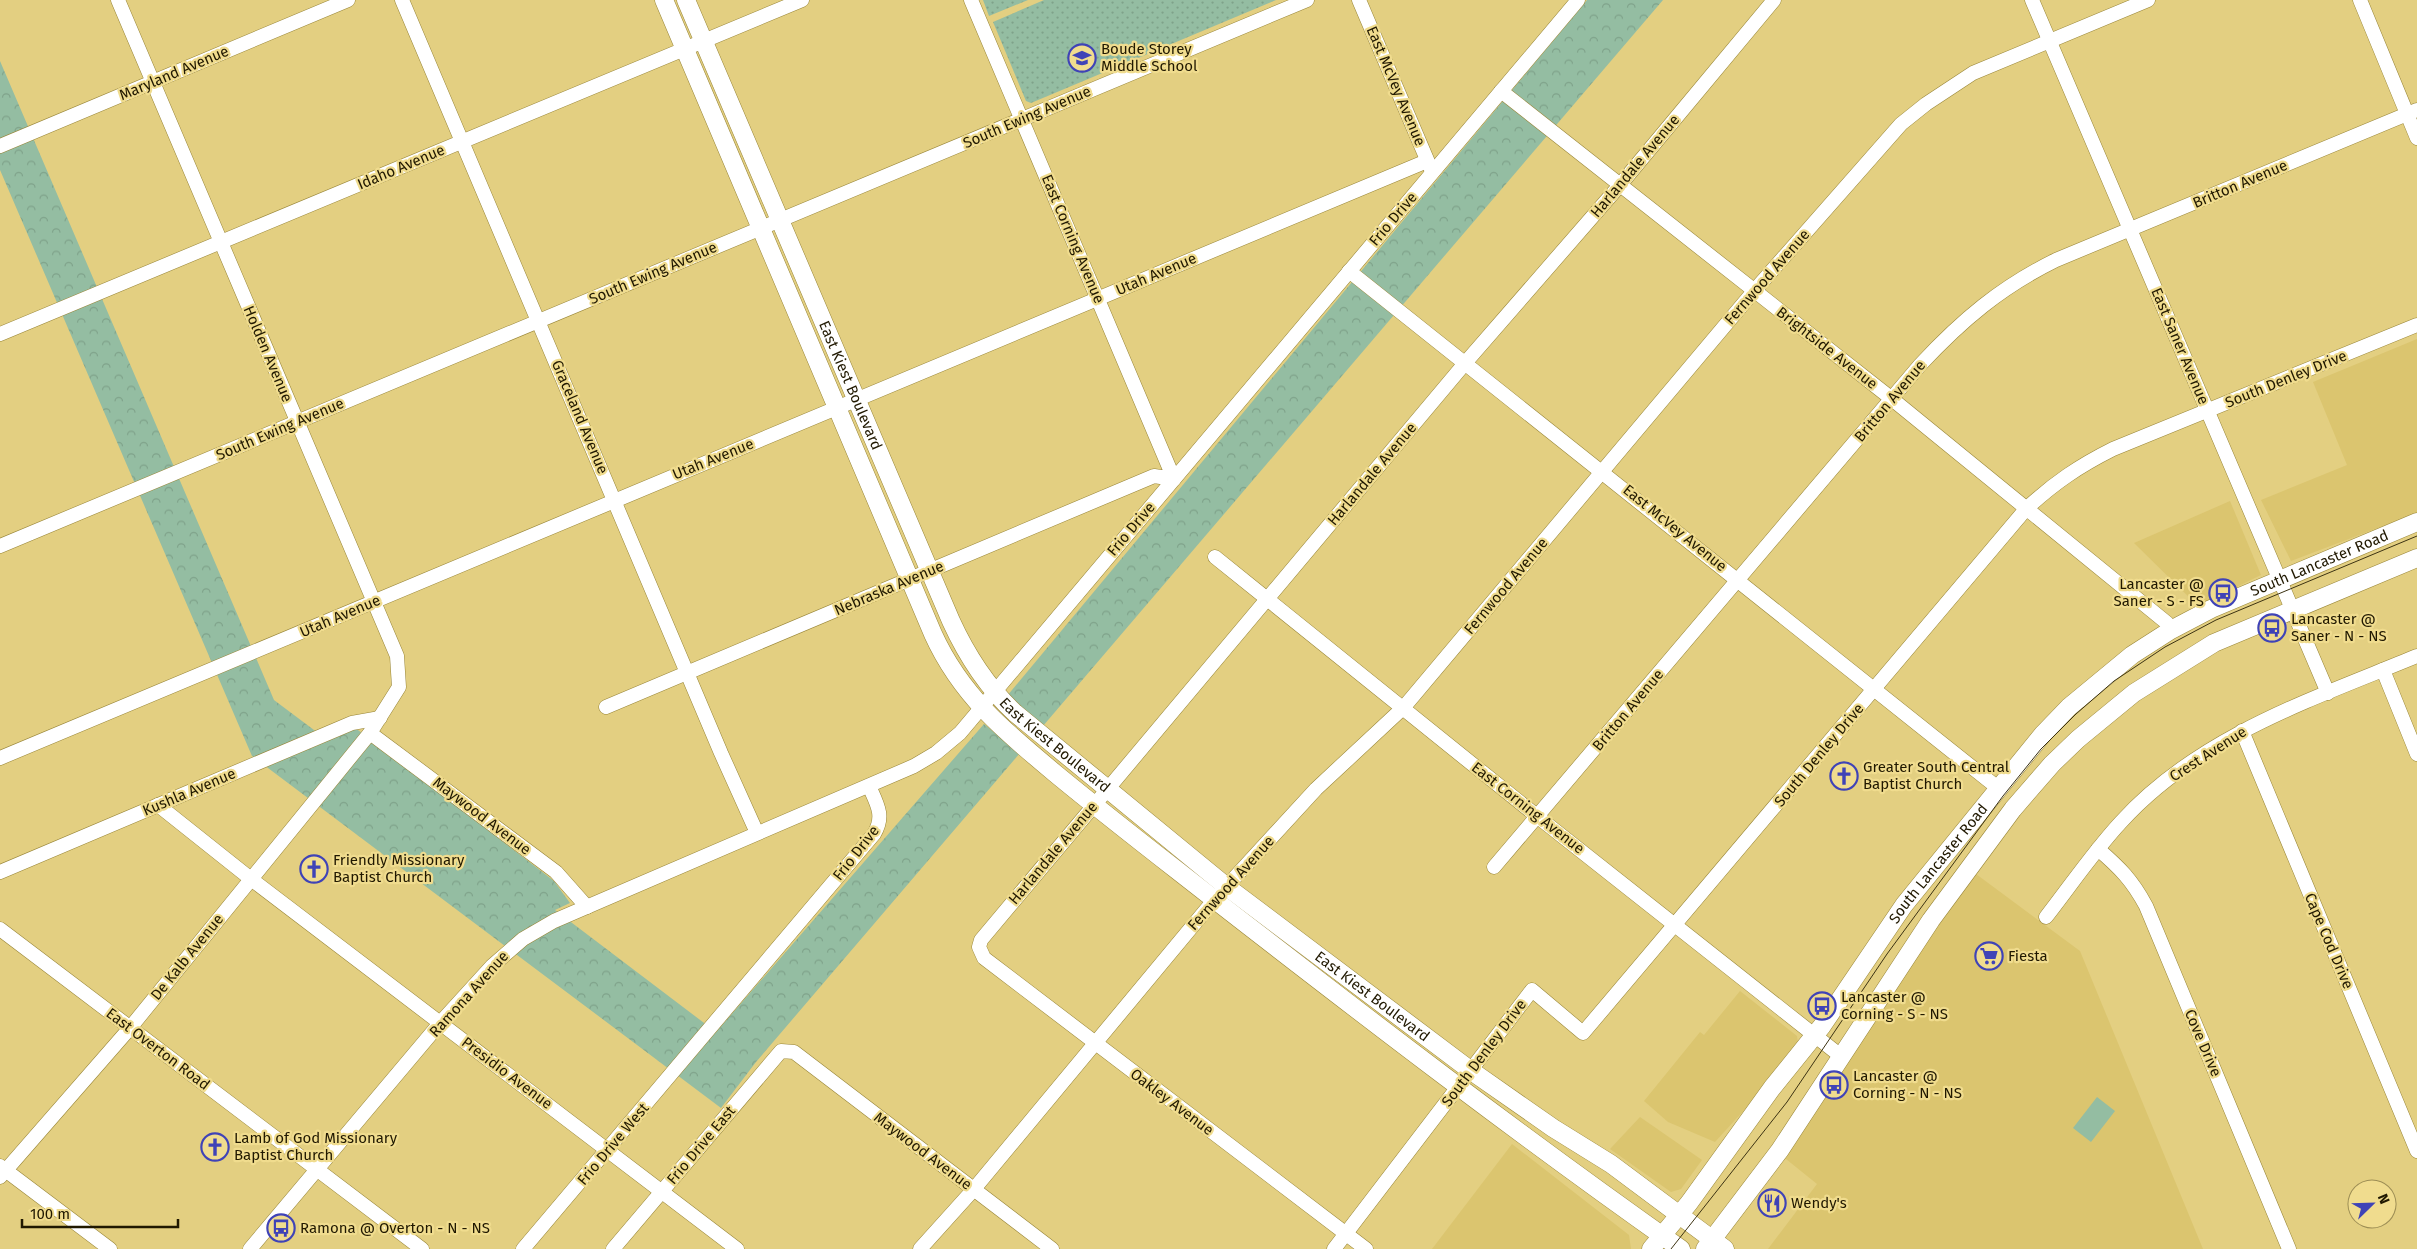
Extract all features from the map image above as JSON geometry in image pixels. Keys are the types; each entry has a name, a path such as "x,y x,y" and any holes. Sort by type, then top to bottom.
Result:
{"main road":[{"name":"East Kiest Boulevard","path":"664,0 945,659 981,708 1007,733 1093,805 1221,893 1553,1128 1596,1154 1680,1214 1714,1246"},
{"name":"East Kiest Boulevard","path":"686,0 964,651 994,692 1107,789 1221,893 1458,1088 1540,1149 1657,1242 1681,1249"},
{"name":"South Lancaster Road","path":"1657,1242 1680,1214 1772,1088 1815,1036 1904,905 2043,734 2069,707 2132,656 2171,630 2210,609 2417,522"},
{"name":"South Lancaster Road","path":"1714,1246 1780,1150 1931,920 2013,809 2052,764 2107,714 2164,673 2214,643 2417,558"}],"street":[{"name":"Holden Avenue","path":"118,0 397,656 400,672 399,687 370,733"},
{"name":"Maryland Avenue","path":"0,146 348,0"},
{"name":"Graceland Avenue","path":"402,0 689,672 721,753 757,833"},
{"name":"Idaho Avenue","path":"0,334 802,0"},
{"name":"East Corning Avenue","path":"971,0 1174,478"},
{"name":"South Ewing Avenue","path":"0,546 1307,0"},
{"name":"East McVey Avenue","path":"1359,0 1430,167"},
{"name":"Frio Drive","path":"702,1039 880,825 881,817 869,786 914,766 936,753 960,733 1350,271 1430,167 1501,92 1578,0"},
{"name":"Harlandale Avenue","path":"980,953 979,946 981,940 1093,805 1466,362 1620,185 1774,0"},
{"name":"East Saner Avenue","path":"2032,0 2328,693"},
{"name":"Fernwood Avenue","path":"920,1249 974,1189 1221,893 1316,789 1404,707 1602,470 1900,124 1926,104 1973,73 2048,40 2148,0"},
{"path":"2360,0 2412,112 2417,138"},
{"name":"Brightside Avenue","path":"1501,92 1892,399 2166,623 2171,630"},
{"name":"Britton Avenue","path":"1494,867 1946,337 2000,292 2056,260 2412,112"},
{"name":"Utah Avenue","path":"0,758 1099,298 1430,167"},
{"name":"East McVey Avenue","path":"1350,271 1602,470 1998,788"},
{"name":"South Denley Drive","path":"1334,1249 1532,990 1583,1033 1875,690 2026,509 2053,484 2082,465 2149,434 2207,412 2417,324"},
{"name":"Nebraska Avenue","path":"606,708 1154,476 1174,478"},
{"name":"East Corning Avenue","path":"1215,557 1538,816 1842,1056"},
{"name":"Crest Avenue","path":"2046,917 2122,821 2167,780 2201,755 2242,731 2417,656"},
{"path":"2382,670 2417,754"},
{"name":"Kushla Avenue","path":"0,872 352,723 380,718"},
{"name":"Cape Cod Drive","path":"2242,731 2417,1150"},
{"name":"De Kalb Avenue","path":"2,1171 130,1028 370,733"},
{"name":"Maywood Avenue","path":"370,733 556,872 587,906"},
{"name":"Ramona Avenue","path":"250,1249 441,1022 507,951 548,924 587,906 869,786"},
{"name":"Presidio Avenue","path":"158,805 251,879 737,1249"},
{"name":"Cove Drive","path":"2098,849 2121,868 2134,884 2146,906 2289,1249"},
{"name":"East Overton Road","path":"0,929 422,1249"},
{"name":"Oakley Avenue","path":"980,953 1094,1043 1366,1249"},
{"name":"Frio Drive West","path":"524,1249 702,1039"},
{"name":"Frio Drive East","path":"613,1249 780,1052 794,1052"},
{"name":"Maywood Avenue","path":"794,1052 1052,1249"},
{"path":"2,1171 110,1249"}],"shaded area":[{"path":"2417,339 2417,513 2291,561 2261,500 2347,465 2313,382"},
{"path":"2230,501 2261,575 2198,606 2134,543"},
{"path":"1976,874 2080,951 2203,1249 1768,1249 1817,1184 1781,1155 1889,995"},
{"path":"1740,991 1797,1036 1798,1043 1767,1085 1715,1142 1668,1122 1644,1101 1700,1032 1704,1035"},
{"path":"1640,1117 1702,1160 1681,1189 1671,1192 1610,1149"},
{"path":"1512,1144 1629,1235 1631,1249 1432,1249"}],"green space":[{"path":"983,0 1028,0 989,16"},
{"name":"Boude Storey Middle School","path":"1044,0 1276,0 1031,103 1026,101 993,22"},
{"path":"1587,0 1663,0 1043,726 1007,696"},
{"path":"0,61 274,700 326,739 354,727 554,881 570,903 555,910 716,1032 984,724 1020,753 756,1062 721,1108 252,756 0,170"},
{"path":"2097,1097 2115,1111 2091,1142 2073,1128"}],"tram line":[{"path":"1671,1249 1787,1102 1887,954 2003,796 2041,749 2076,714 2114,681 2165,647 2216,620 2417,536"}],"place":[{"name":"Boude Storey Middle School","path":"1082,58"},
{"name":"Lancaster @ Saner - S - FS","path":"2223,593"},
{"name":"Lancaster @ Saner - N - NS","path":"2272,628"},
{"name":"Greater South Central Baptist Church","path":"1844,776"},
{"name":"Friendly Missionary Baptist Church","path":"314,869"},
{"name":"Fiesta","path":"1989,956"},
{"name":"Lancaster @ Corning - S - NS","path":"1822,1006"},
{"name":"Lancaster @ Corning - N - NS","path":"1834,1085"},
{"name":"Lamb of God Missionary Baptist Church","path":"215,1147"},
{"name":"Wendy's","path":"1772,1203"},
{"name":"Ramona @ Overton - N - NS","path":"281,1228"}]}
